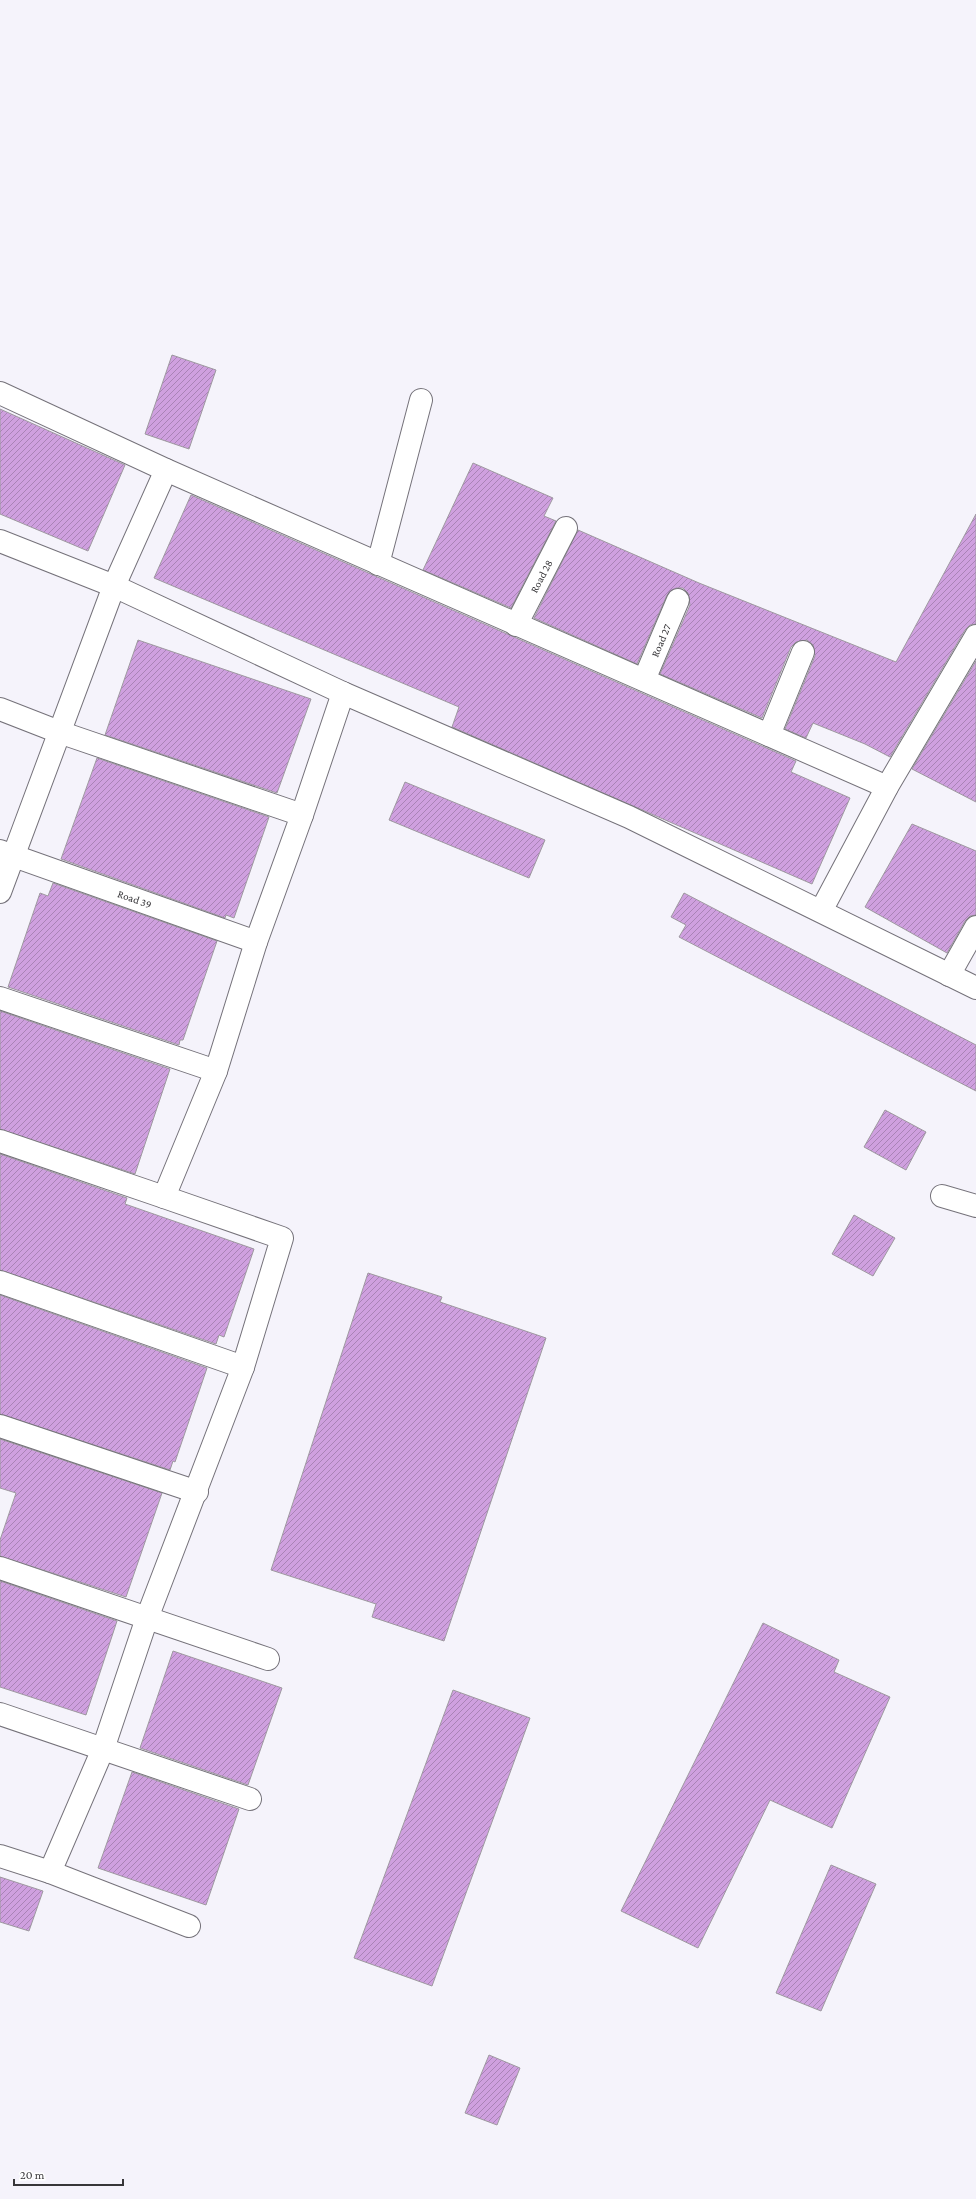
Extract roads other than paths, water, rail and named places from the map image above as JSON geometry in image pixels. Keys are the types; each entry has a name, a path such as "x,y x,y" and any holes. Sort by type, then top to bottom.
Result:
{"street":[{"path":"0,393 166,470 887,787"},
{"path":"378,564 421,400"},
{"path":"0,892 6,854 59,732 114,586 166,470"},
{"name":"Road 28","path":"516,625 566,528"},
{"path":"0,541 114,586 343,693 630,817 976,988"},
{"name":"Road 27","path":"644,680 678,600"},
{"path":"821,911 887,787 976,636"},
{"path":"769,735 802,652"},
{"path":"164,1196 216,1071 256,942 302,815 343,693"},
{"path":"0,709 59,732 302,815"},
{"name":"Road 39","path":"6,854 256,942"},
{"path":"949,975 976,927"},
{"path":"0,998 216,1071"},
{"path":"0,1141 164,1196 282,1238 243,1367 147,1618 103,1749 50,1872"},
{"path":"942,1196 976,1206"},
{"path":"0,1282 243,1367"},
{"path":"0,1426 196,1492"},
{"path":"0,1568 268,1659"},
{"path":"0,1714 250,1799"},
{"path":"0,1856 50,1872 190,1926"}]}
